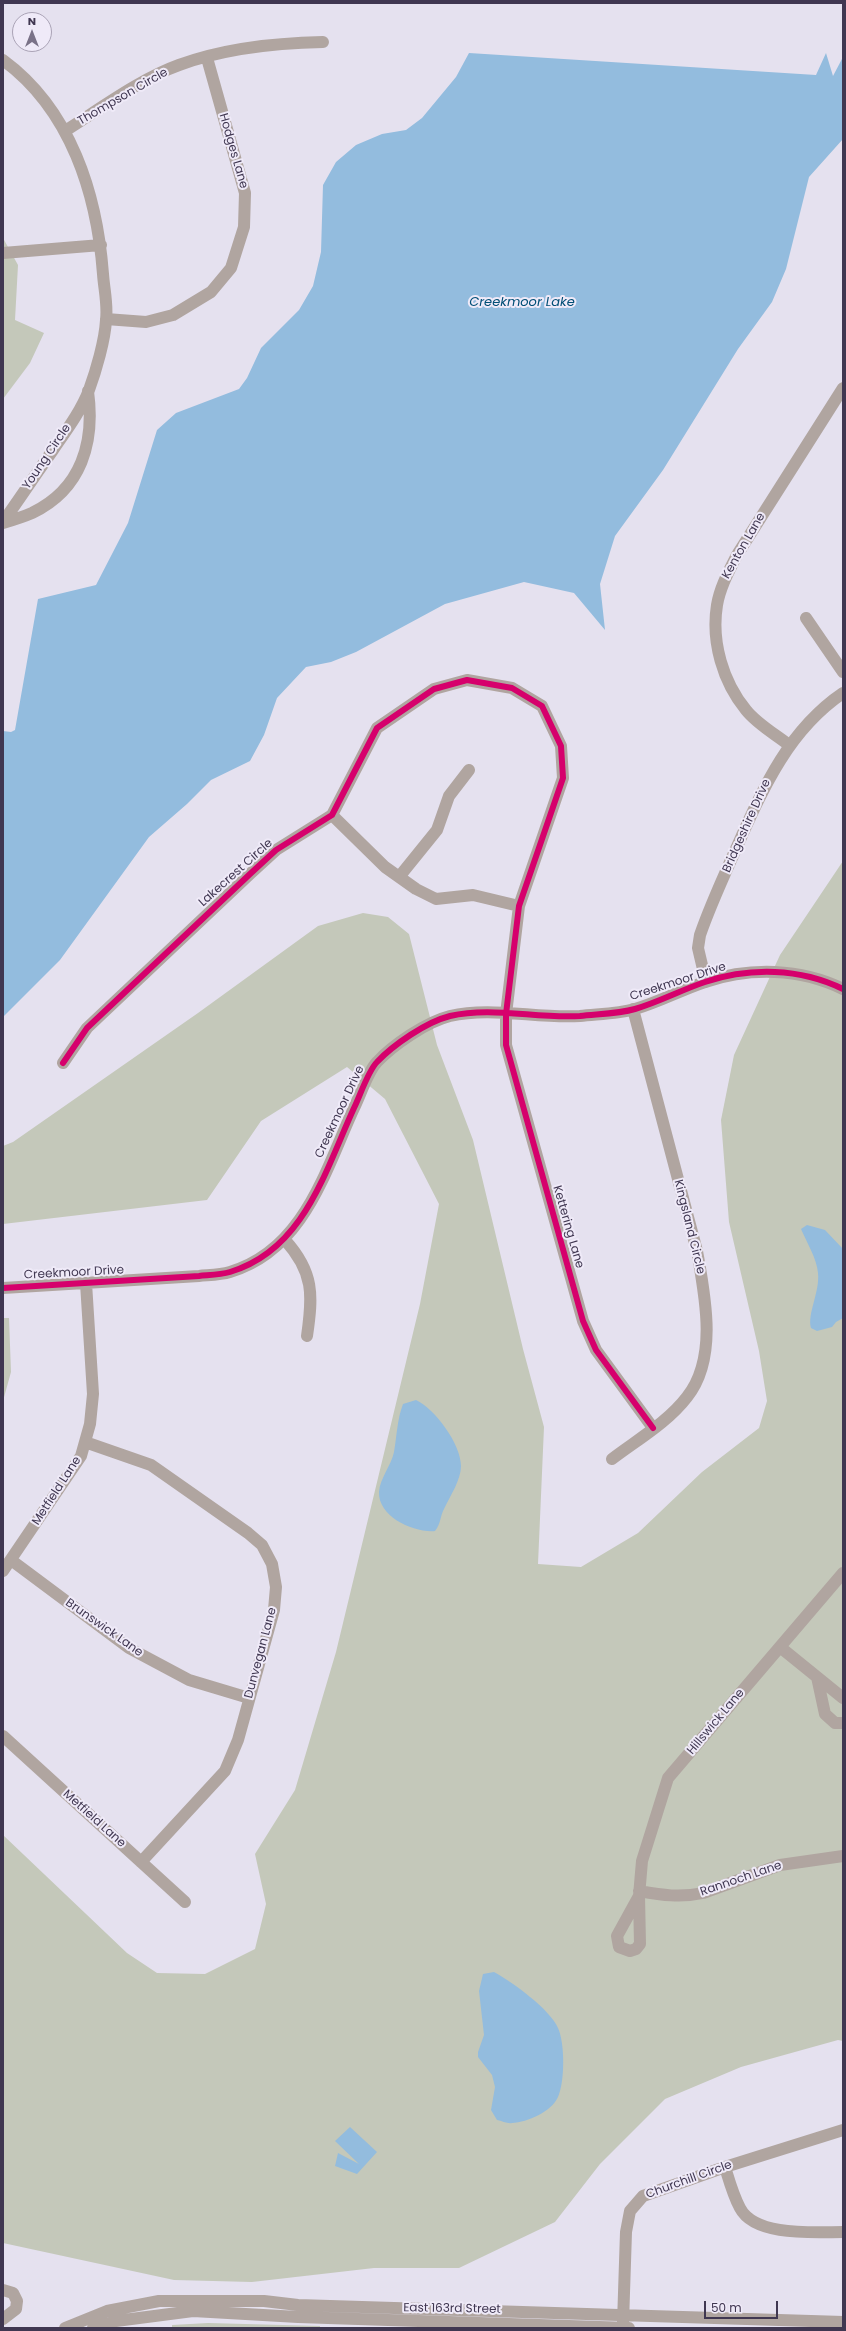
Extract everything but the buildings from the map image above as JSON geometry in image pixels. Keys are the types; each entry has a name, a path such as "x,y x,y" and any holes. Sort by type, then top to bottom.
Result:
{"street":[{"name":"Thompson Circle","path":"65,130 152,78 178,65 238,49 275,43 323,42"},
{"name":"Hodges Lane","path":"106,320 146,322 173,315 211,292 231,268 244,227 245,193 207,58"},
{"name":"Young Circle","path":"3,60 15,69 37,93 65,130 81,163 95,211 101,245 106,320 88,391 70,425 3,522"},
{"path":"3,253 101,245"},
{"name":"Kenton Lane","path":"789,744 747,711 730,687 720,658 715,629 717,604 724,581 737,554 843,388"},
{"name":"Young Circle","path":"3,522 32,513 57,498 76,475 88,447 91,410 88,391"},
{"path":"806,618 843,672"},
{"path":"506,1014 519,906 563,778 561,746 542,706 512,688 468,680 434,689 377,728 332,815 385,866 416,889 436,899 473,895 519,906"},
{"name":"Bridgeshire Drive","path":"706,982 698,948 706,917 768,778 789,744 817,713 843,693"},
{"path":"399,877 437,830 449,796 469,770"},
{"name":"Lakecrest Circle","path":"63,1063 87,1028 276,850 332,815"},
{"name":"Creekmoor Drive","path":"3,1288 199,1276 229,1272 255,1262 285,1240 302,1218 316,1194 375,1063 395,1046 421,1029 449,1016 489,1012 506,1014 578,1016 633,1010 706,982 731,975 766,971 802,974 827,981 843,989"},
{"name":"Kingsland Circle","path":"612,1459 653,1428 687,1397 697,1380 704,1361 706,1339 703,1281 697,1251 633,1010"},
{"name":"Kettering Lane","path":"506,1014 506,1045 583,1321 596,1350 653,1428"},
{"path":"285,1240 298,1254 309,1278 311,1310 307,1336"},
{"name":"Metfield Lane","path":"3,1571 81,1456 90,1424 93,1394 86,1283"},
{"name":"Dunvegan Lane","path":"85,1442 151,1465 248,1533 262,1545 272,1564 276,1587 274,1610 248,1698 238,1740 225,1771 141,1862"},
{"name":"Brunswick Lane","path":"11,1560 129,1648 189,1680 248,1698"},
{"name":"Hillswick Lane","path":"639,1894 642,1861 668,1778 843,1573"},
{"path":"780,1647 843,1698"},
{"path":"817,1677 825,1714 835,1723 843,1723"},
{"name":"Metfield Lane","path":"3,1736 185,1902"},
{"name":"Rannoch Lane","path":"639,1894 672,1897 689,1896 703,1893 780,1865 843,1856"},
{"name":"Churchill Circle","path":"622,2328 626,2232 630,2211 634,2204 643,2196 661,2188 843,2130"},
{"path":"725,2167 740,2208 747,2217 758,2225 775,2230 843,2232"},
{"path":"3,2290 14,2293 17,2301 16,2309 3,2319"},
{"name":"East 163rd Street","path":"65,2328 107,2311 165,2301 264,2302 298,2305 843,2322"},
{"name":"East 163rd Street","path":"93,2328 116,2321 193,2311 298,2317 629,2328"}],"shaded area":[{"path":"3,238 18,265 15,320 44,333 30,363 3,399"},
{"path":"843,861 843,2041 838,2040 741,2067 665,2099 600,2164 555,2222 459,2268 374,2268 252,2282 174,2280 3,2243 3,1835 127,1953 157,1973 205,1974 255,1949 266,1904 255,1854 295,1790 336,1652 420,1304 439,1204 385,1099 347,1067 261,1121 207,1200 3,1224 3,1146 13,1142 198,1013 318,926 363,913 388,917 409,934 437,1045 473,1140 523,1349 544,1427 538,1564 581,1567 638,1533 702,1472 759,1428 767,1401 759,1351 729,1222 721,1120 734,1055 780,955"},
{"path":"3,1318 9,1318 11,1372 3,1401"},
{"path":"208,2323 320,2326 320,2328 172,2328 172,2325"}],"water":[{"name":"Creekmoor Lake","path":"469,53 816,75 826,53 833,76 843,57 843,139 809,177 786,269 772,302 738,349 663,470 615,536 600,584 605,630 574,593 524,582 445,604 356,652 331,662 306,667 277,698 264,735 250,761 211,780 187,804 149,837 60,960 3,1017 3,731 11,732 15,730 38,599 96,585 128,523 157,430 176,413 239,389 247,378 261,348 299,310 313,286 321,252 323,185 336,162 356,145 382,134 406,130 422,118 456,77"},
{"path":"807,1225 825,1230 843,1249 843,1318 836,1322 832,1327 817,1331 811,1328 810,1322 817,1288 818,1273 814,1257 801,1229"},
{"path":"416,1400 431,1411 446,1428 457,1448 460,1457 461,1471 459,1477 435,1531 417,1529 399,1522 384,1509 380,1501 380,1487 394,1452 398,1422 403,1404"},
{"path":"494,1972 520,1989 547,2013 558,2028 562,2043 563,2073 558,2097 545,2112 525,2121 509,2123 497,2120 491,2110 495,2087 492,2075 478,2057 478,2052 484,2035 479,1991 483,1974"},
{"path":"350,2127 377,2152 357,2174 335,2166 338,2153 359,2164 335,2141"}],"cycle path":[{"path":"63,1063 87,1028 276,850 332,815 377,728 434,689 467,680 512,688 542,706 561,746 563,778 519,906 506,1014 506,1045 583,1321 596,1350 653,1428"},
{"path":"3,1288 214,1275 230,1272 255,1261 277,1246 294,1227 309,1205 322,1182 370,1071 392,1048 410,1035 441,1019 466,1013 482,1012 547,1016 580,1016 622,1012 644,1006 705,982 722,977 757,972 775,972 810,977 843,989"}]}
